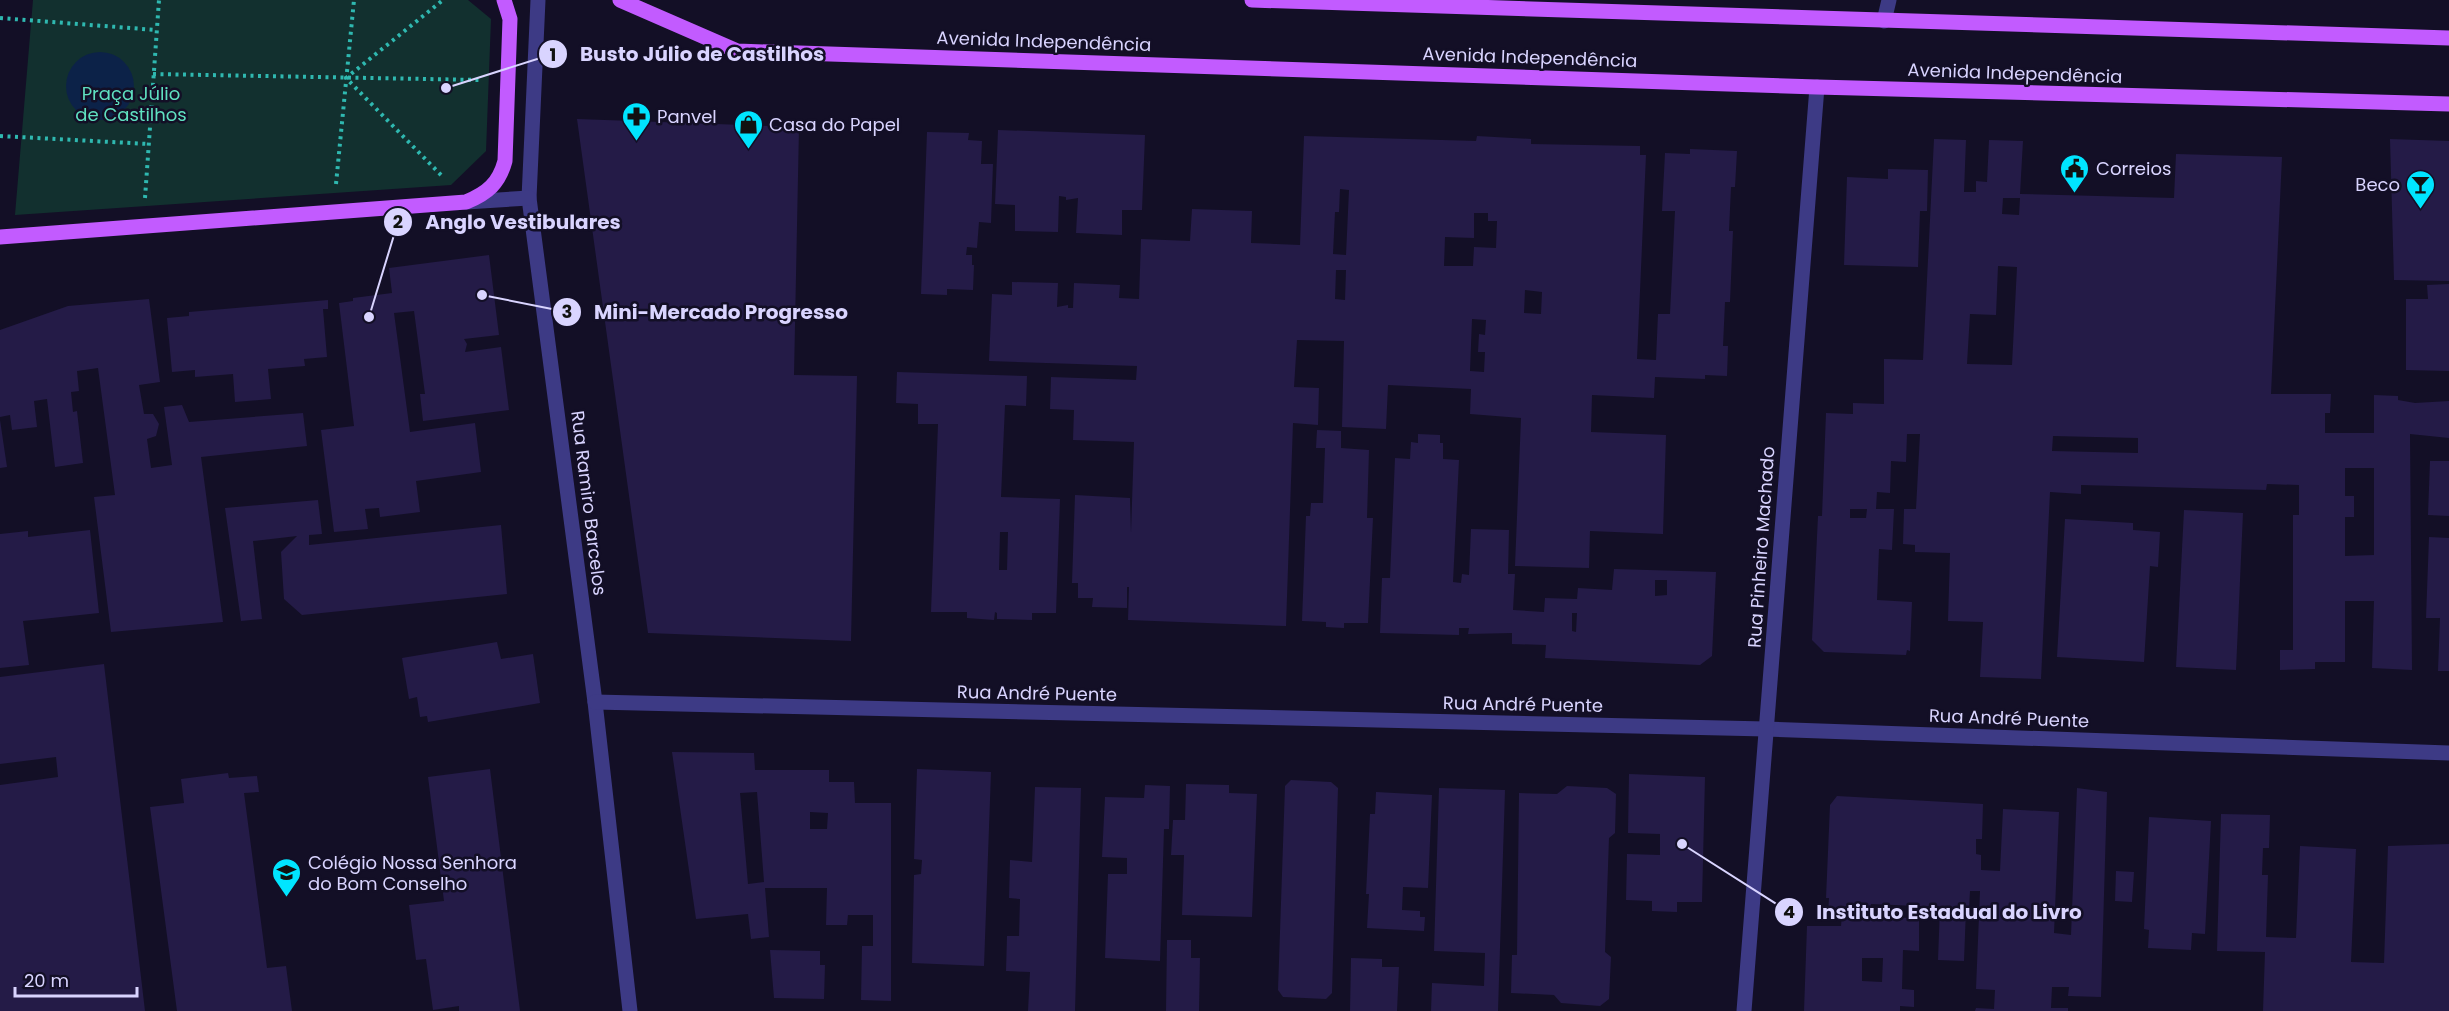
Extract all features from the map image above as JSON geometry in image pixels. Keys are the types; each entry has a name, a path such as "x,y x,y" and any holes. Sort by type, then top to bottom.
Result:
{"main road":[{"path":"0,237 466,202 492,188 501,176 505,161 510,19 504,0"},
{"name":"Avenida Independência","path":"620,0 737,51 1817,87 2449,104"},
{"path":"1252,0 2449,38"}],"street":[{"name":"Rua Ramiro Barcelos","path":"538,0 529,198 595,702 630,1011"},
{"path":"1884,21 1889,0"},
{"name":"Rua Pinheiro Machado","path":"1744,1011 1817,87"},
{"path":"466,202 529,198"},
{"name":"Rua André Puente","path":"595,702 1766,729 2449,753"}],"path":[{"path":"144,226 159,0"},
{"path":"333,211 354,0"},
{"path":"346,78 443,0"},
{"path":"0,18 156,30"},
{"path":"153,74 508,81"},
{"path":"346,78 466,202"},
{"path":"0,136 149,144"}],"green space":[{"name":"Praça Júlio de Castilhos","path":"33,0 468,0 491,19 486,151 451,185 15,215"}],"water":[{"path":"100,52 113,55 124,62 131,73 134,86 131,99 124,110 113,117 100,120 87,117 76,110 69,99 66,86 69,73 76,62 87,55"}],"building":[{"path":"577,119 799,127 794,375 857,376 851,641 648,633"},
{"path":"998,130 1145,135 1142,210 1122,210 1122,235 1076,233 1078,198 1066,200 1066,197 1059,196 1058,232 1015,231 1015,205 995,204"},
{"path":"927,132 969,133 968,140 982,141 981,164 993,164 991,223 979,222 977,248 967,247 966,255 972,255 972,265 974,265 973,290 947,289 947,295 921,294"},
{"path":"1304,136 1476,141 1477,136 1531,139 1531,144 1640,146 1640,155 1646,155 1637,359 1656,360 1658,314 1670,314 1675,211 1662,211 1665,153 1690,154 1690,149 1737,151 1735,187 1731,187 1729,231 1733,231 1730,302 1725,302 1723,346 1728,346 1727,376 1705,375 1705,379 1655,377 1654,398 1592,395 1591,432 1666,435 1663,534 1590,531 1589,568 1515,566 1521,418 1470,414 1471,389 1388,385 1386,429 1342,427 1344,341 1297,340 1294,387 1319,388 1318,425 1293,423 1286,626 1128,620 1129,587 1127,587 1127,608 1092,607 1093,598 1078,598 1078,583 1072,583 1075,495 1130,498 1131,533 1134,442 1073,440 1074,410 1050,409 1051,377 1136,380 1137,366 989,361 992,294 1012,295 1012,282 1058,283 1057,307 1068,305 1068,308 1073,308 1074,283 1120,285 1119,298 1139,299 1141,239 1190,241 1192,209 1252,211 1251,243 1300,245","holes":["1340,189 1349,190 1346,255 1333,254 1335,212 1339,212","1474,213 1488,213 1488,221 1497,221 1496,248 1474,247 1473,266 1444,266 1445,237 1474,238","1336,270 1346,270 1345,300 1335,299","1525,290 1542,292 1541,314 1524,313","1472,319 1486,320 1485,335 1479,334 1478,352 1485,352 1484,372 1470,371"]},
{"path":"1934,139 1966,140 1964,192 1976,192 1976,181 1987,182 1989,140 2023,141 2020,194 2174,198 2176,154 2282,157 2271,394 2331,394 2330,413 2325,413 2325,433 2374,433 2374,395 2398,396 2398,400 2415,403 2449,401 2449,438 2410,434 2412,670 2372,668 2374,601 2345,601 2345,662 2315,662 2315,669 2280,670 2280,650 2293,650 2293,515 2299,515 2299,485 2267,484 2266,490 2081,485 2081,494 2050,492 2041,679 1980,677 1983,622 1948,621 1950,553 1915,552 1915,545 1903,544 1904,509 1916,509 1920,434 1907,434 1906,462 1891,461 1890,493 1877,492 1876,509 1894,509 1892,550 1879,549 1877,600 1912,602 1910,651 1907,650 1906,655 1824,652 1812,640 1818,516 1822,516 1826,413 1853,414 1853,403 1884,404 1884,359 1923,360","holes":["2003,198 2020,198 2019,215 2002,214","1998,266 2017,267 2012,365 1967,364 1970,314 1996,315","2053,436 2138,438 2138,453 2052,451","2345,468 2374,468 2374,555 2345,556 2345,517 2354,517 2354,496 2345,496","1850,509 1867,509 1866,518 1850,518"]},
{"name":"Beco","path":"2390,139 2449,141 2449,281 2394,280"},
{"path":"1888,169 1928,170 1927,211 1920,211 1918,267 1844,265 1847,177 1888,179"},
{"path":"489,255 499,335 464,339 467,344 465,352 501,347 509,410 423,421 420,394 425,394 414,311 394,313 410,432 475,423 481,472 416,481 420,512 380,517 379,508 365,509 368,529 334,532 321,430 354,426 339,303 353,301 353,298 392,293 389,268"},
{"path":"2449,284 2449,371 2406,370 2406,299 2428,299 2427,285"},
{"path":"149,299 160,382 139,385 144,414 153,414 159,424 156,436 147,439 151,468 172,465 164,407 182,405 189,422 303,413 307,446 201,457 223,622 111,632 94,497 115,495 98,368 77,371 79,391 71,392 73,412 77,411 83,463 55,467 47,399 34,401 37,427 12,430 10,415 0,417 0,330 68,306"},
{"path":"328,300 328,309 323,309 327,357 304,359 305,366 268,369 271,399 235,402 233,374 195,377 195,370 172,372 167,318 189,316 189,312"},
{"path":"897,372 1027,376 1026,406 1005,405 1001,497 1060,499 1056,613 1032,613 1032,620 997,619 995,612 994,620 967,618 967,612 931,612 938,424 918,424 918,404 896,403","holes":["1000,532 1008,532 1007,570 999,570"]},
{"path":"0,420 7,467 0,468"},
{"path":"1317,430 1341,431 1341,448 1369,450 1367,518 1373,518 1368,623 1344,623 1344,628 1326,627 1326,622 1302,621 1306,516 1310,516 1311,503 1323,503 1325,448 1316,448"},
{"path":"1418,434 1440,435 1440,443 1443,443 1443,459 1459,460 1453,582 1461,583 1462,574 1469,575 1471,529 1509,530 1508,574 1515,574 1513,610 1544,612 1545,598 1577,599 1578,588 1612,590 1614,569 1716,572 1712,656 1700,665 1545,658 1546,645 1512,644 1512,633 1468,634 1469,628 1459,628 1459,635 1380,633 1382,578 1390,578 1395,458 1410,459 1411,442 1418,443","holes":["1655,580 1667,580 1667,595 1655,596","1572,613 1577,613 1576,632 1572,631"]},
{"path":"2430,461 2449,461 2449,516 2428,515"},
{"path":"318,500 322,534 309,535 309,545 501,525 507,594 302,615 284,599 281,552 297,536 253,541 262,619 241,621 225,508"},
{"path":"2184,510 2243,513 2236,670 2176,667"},
{"path":"2065,519 2133,523 2133,530 2160,532 2158,567 2150,566 2144,662 2057,657"},
{"path":"90,530 99,613 23,621 29,665 0,668 0,534 28,531 28,537"},
{"path":"2429,537 2449,538 2449,671 2438,671 2440,618 2426,618"},
{"path":"497,642 501,659 533,654 540,703 428,722 427,716 420,717 417,697 409,699 402,658"},
{"path":"104,664 145,1011 0,1011 0,785 58,777 56,757 0,764 0,677"},
{"path":"672,752 754,753 755,770 829,770 829,782 854,782 855,803 891,803 891,1001 861,1000 862,946 873,946 873,915 848,915 847,925 826,925 827,888 765,888 769,937 751,939 748,914 696,919","holes":["757,792 764,882 748,884 740,793","810,812 828,813 827,829 810,829"]},
{"path":"490,769 520,1011 459,1011 459,1006 433,1010 426,959 416,960 409,905 444,901 428,777"},
{"path":"917,769 991,772 984,966 912,963 914,875 921,874 922,860 914,859"},
{"path":"228,773 229,778 257,776 259,792 244,793 267,968 286,966 292,1011 177,1011 150,807 184,803 181,779"},
{"path":"1629,774 1705,777 1702,902 1677,902 1677,912 1652,911 1652,901 1626,900 1627,854 1660,855 1660,834 1628,833"},
{"path":"1291,780 1331,782 1338,788 1332,993 1326,999 1283,997 1278,990 1285,786"},
{"path":"1186,784 1229,785 1229,793 1257,794 1252,917 1182,915 1184,855 1171,855 1173,820 1185,820"},
{"path":"1145,785 1170,786 1169,829 1164,829 1160,961 1105,958 1108,874 1127,874 1127,858 1102,857 1105,797 1144,798"},
{"path":"1567,786 1607,788 1616,794 1615,833 1609,838 1605,952 1611,957 1609,999 1600,1006 1561,1003 1554,995 1511,993 1512,955 1517,955 1519,793 1557,794"},
{"path":"1035,787 1081,788 1075,1011 1028,1011 1030,972 1006,971 1007,936 1019,936 1020,899 1009,898 1010,860 1032,862"},
{"path":"1439,788 1505,790 1498,1011 1431,1011 1432,983 1484,986 1485,953 1434,951"},
{"path":"2077,788 2107,792 2101,997 2068,996 2069,987 2052,987 2051,1008 2068,1008 2068,1011 1975,1011 1976,1008 1994,1009 1995,990 1976,989 1980,891 1970,891 1969,909 1966,909 1964,961 1938,960 1940,907 1871,904 1870,917 1919,918 1919,951 1903,950 1902,989 1914,990 1914,1007 1900,1006 1900,1011 1804,1011 1807,926 1841,926 1842,915 1828,915 1829,898 1826,898 1830,805 1837,796 1983,804 1982,839 1976,839 1976,854 1981,855 1981,870 2000,871 2003,809 2059,812 2054,933 2071,935","holes":["1862,958 1883,958 1882,982 1862,981"]},
{"path":"1376,792 1432,795 1428,888 1403,887 1402,910 1420,911 1420,917 1425,917 1424,931 1367,928 1369,894 1366,894 1370,814 1375,814"},
{"path":"2221,814 2270,815 2269,848 2263,848 2262,875 2268,875 2266,937 2296,938 2300,846 2356,849 2351,962 2384,963 2388,846 2449,844 2449,1011 2263,1011 2265,952 2217,951"},
{"path":"2149,817 2211,821 2205,934 2192,933 2191,950 2148,948 2149,930 2144,929"},
{"path":"2116,871 2134,872 2132,902 2115,901"},
{"path":"1167,940 1191,940 1191,958 1200,958 1199,1011 1166,1011"},
{"path":"770,950 820,951 820,965 825,965 824,999 774,998"},
{"path":"1351,958 1382,959 1382,967 1399,967 1397,1011 1350,1011"}],"place":[{"name":"Busto Júlio de Castilhos","path":"446,88"},
{"name":"Panvel","path":"636,142"},
{"name":"Casa do Papel","path":"748,150"},
{"name":"Correios","path":"2075,194"},
{"name":"Beco","path":"2421,210"},
{"name":"Mini-Mercado Progresso","path":"482,295"},
{"name":"Anglo Vestibulares","path":"369,317"},
{"name":"Instituto Estadual do Livro","path":"1682,844"},
{"name":"Colégio Nossa Senhora do Bom Conselho","path":"287,898"}]}
